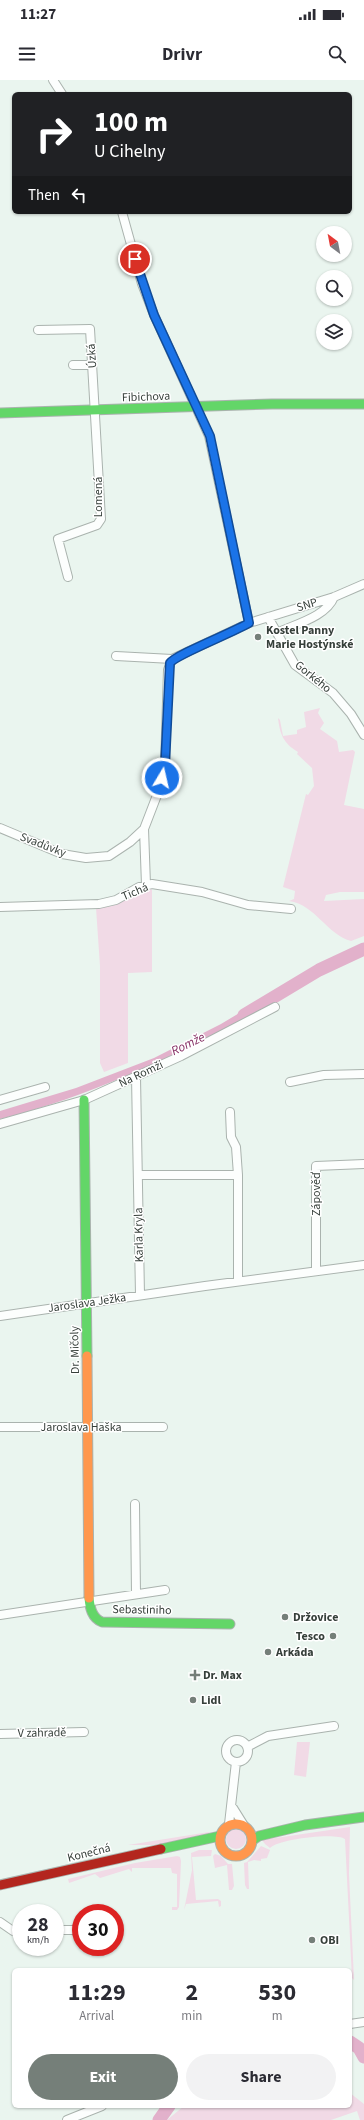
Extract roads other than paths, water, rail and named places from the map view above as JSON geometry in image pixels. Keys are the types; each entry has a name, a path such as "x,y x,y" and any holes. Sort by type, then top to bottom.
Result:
{"street":[{"path":"53,80 61,92"},
{"path":"123,214 142,284 154,315 210,436 249,623"},
{"name":"Úzká","path":"38,330 90,329 96,411"},
{"path":"73,365 92,365"},
{"name":"Fibichova","path":"0,413 364,404"},
{"name":"Lomená","path":"68,577 58,538 97,525 101,519 96,411"},
{"name":"SNP","path":"172,659 249,623 334,597 364,584"},
{"path":"277,633 320,613 331,604 334,597"},
{"name":"Gorkého","path":"268,617 295,664 333,693 351,714 364,734"},
{"path":"116,656 172,659"},
{"name":"Svadůvky","path":"0,828 62,854 94,858 109,856 118,852 144,829 159,790 165,765 168,670 172,659"},
{"path":"144,829 146,885"},
{"name":"Tichá","path":"0,907 99,904 116,900 146,885 172,886 248,905 292,909"},
{"name":"Na Romži","path":"0,1124 84,1100 181,1056 275,1007"},
{"path":"290,1082 324,1075 364,1074"},
{"name":"Karla Kryla","path":"136,1077 140,1295"},
{"path":"0,1100 45,1087"},
{"name":"Dr. Mičoly","path":"84,1100 89,1601"},
{"path":"230,1112 231,1137 236,1148 238,1175 238,1281"},
{"name":"Zápověď","path":"316,1271 316,1166 364,1164"},
{"path":"138,1175 238,1175"},
{"name":"Jaroslava Ježka","path":"0,1316 86,1302 364,1265"},
{"name":"Jaroslava Haška","path":"0,1428 163,1427"},
{"name":"Sebastiniho","path":"135,1504 136,1594"},
{"name":"Sebastiniho","path":"0,1616 165,1590"},
{"name":"Sebastiniho","path":"89,1601 93,1616 102,1622 230,1624"},
{"path":"247,1747 268,1736 334,1726"},
{"name":"V zahradě","path":"0,1734 84,1732"},
{"path":"236,1740 242,1742 247,1747 247,1757 242,1761 236,1762 227,1756 228,1746 236,1740"},
{"path":"230,1824 233,1808 233,1777 236,1762"},
{"path":"233,1808 246,1827 252,1840 250,1849 238,1856 226,1853 220,1841 225,1827 230,1824 246,1827 257,1831 364,1817"},
{"path":"252,1840 259,1836 305,1825"},
{"name":"Konečná","path":"0,1885 33,1879 150,1852 220,1841"},
{"name":"Konečná","path":"0,1894 33,1879"},
{"path":"0,1922 12,1930"},
{"path":"0,1927 9,1932 12,1932"},
{"path":"352,2024 364,2022"},
{"path":"67,2120 97,2108"}],"water":[{"path":"256,1003 260,1010 197,1043 133,1073 68,1099 0,1119 0,1111 76,1088 154,1058 221,1024"}],"waterway":[{"name":"Romže","path":"244,1015 319,970 364,949"},
{"path":"352,2043 359,2048 364,2057"},
{"path":"159,2120 168,2108"}],"place":[{"name":"Kostel Panny Marie Hostýnské","path":"258,637"},
{"name":"Držovice","path":"285,1617"},
{"name":"Tesco","path":"333,1636"},
{"name":"Arkáda","path":"268,1652"},
{"name":"Dr. Max","path":"195,1675"},
{"name":"Lidl","path":"193,1700"},
{"name":"OBI","path":"312,1940"}]}
